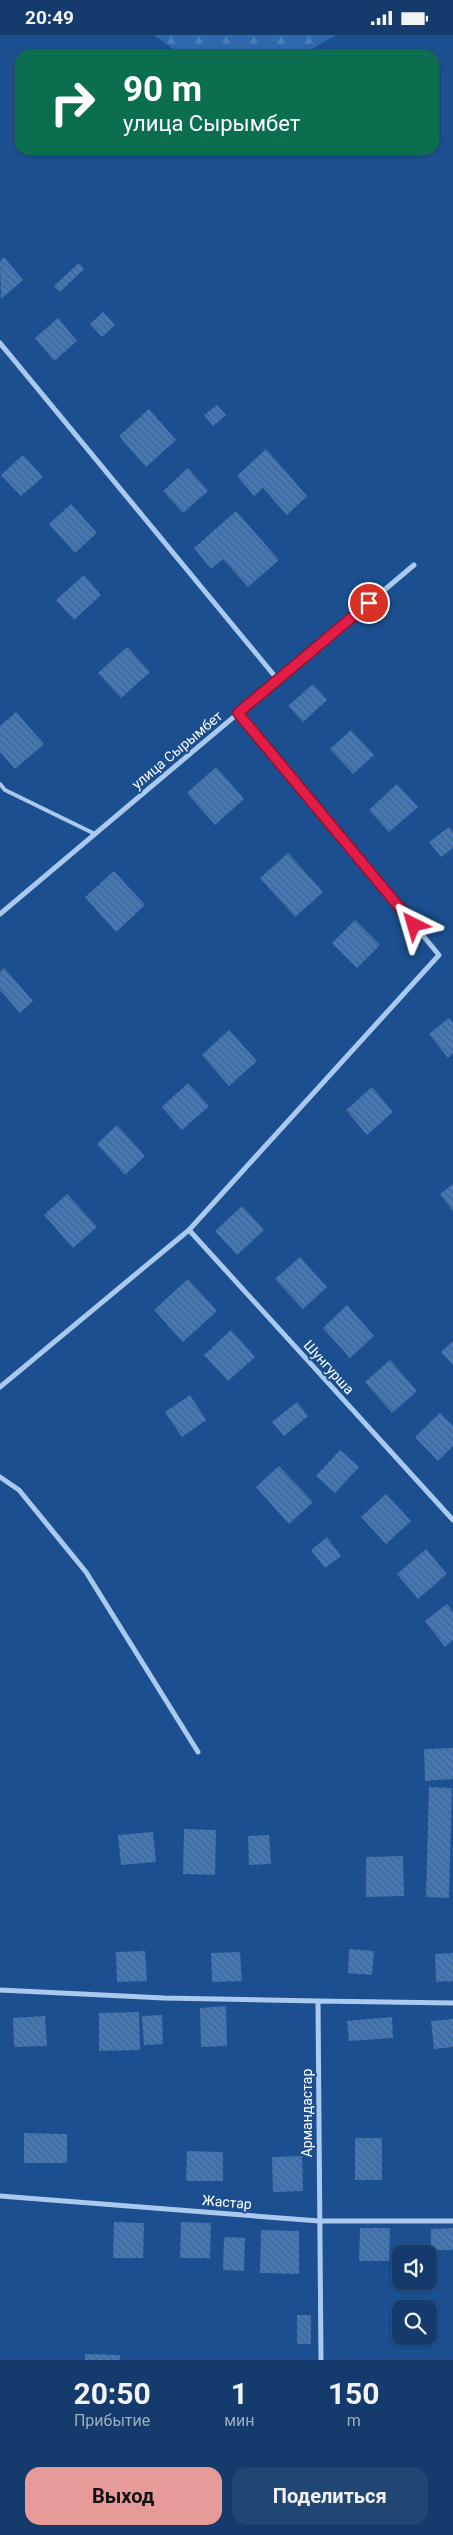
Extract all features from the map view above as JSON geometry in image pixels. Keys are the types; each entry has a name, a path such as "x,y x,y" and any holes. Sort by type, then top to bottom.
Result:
{"street":[{"path":"0,343 278,680"},
{"name":"улица Сырымбет","path":"0,914 414,565"},
{"path":"0,1387 189,1230 439,955 238,713"},
{"name":"Шунгурша","path":"189,1230 453,1519"},
{"path":"0,1477 19,1490 86,1572 198,1751"},
{"path":"0,1990 164,1998 453,2003"},
{"name":"Армандастар","path":"318,2001 321,2360"},
{"name":"Жастар","path":"0,2197 319,2221 453,2221"}],"lane":[{"path":"0,784 5,790 95,834"}],"green space":[{"path":"154,35 336,35 310,50 174,50"}],"building":[{"path":"4,257 23,280 1,299 0,261"},
{"path":"79,263 84,269 60,292 54,286"},
{"path":"103,312 115,325 102,337 90,324"},
{"path":"58,318 77,341 54,361 35,338"},
{"path":"217,405 226,415 213,426 204,415"},
{"path":"149,409 176,440 146,467 119,436"},
{"path":"266,449 307,496 287,515 263,488 254,496 237,476"},
{"path":"23,455 43,477 21,496 1,475"},
{"path":"188,468 208,491 183,513 163,491"},
{"path":"71,504 97,533 75,553 49,524"},
{"path":"236,511 279,560 248,587 223,559 211,569 194,548"},
{"path":"84,575 101,595 74,620 56,600"},
{"path":"127,647 150,672 121,698 98,673"},
{"path":"313,684 327,700 303,722 288,706"},
{"path":"16,712 44,744 15,769 0,752 0,726"},
{"path":"351,730 374,755 353,774 330,749"},
{"path":"216,767 244,799 215,825 187,793"},
{"path":"397,784 418,807 389,832 369,810"},
{"path":"449,827 453,832 453,848 441,857 429,842"},
{"path":"288,853 323,892 295,917 260,878"},
{"path":"114,871 145,905 116,932 85,897"},
{"path":"355,920 380,945 357,968 332,943"},
{"path":"4,968 33,1001 20,1013 0,990 0,972"},
{"path":"449,1018 453,1023 453,1053 448,1058 429,1034"},
{"path":"229,1030 257,1061 229,1086 202,1055"},
{"path":"188,1083 209,1106 182,1130 162,1107"},
{"path":"372,1087 393,1112 367,1135 346,1110"},
{"path":"117,1125 145,1156 125,1175 97,1144"},
{"path":"453,1184 453,1211 440,1194"},
{"path":"67,1194 97,1227 73,1248 44,1215"},
{"path":"242,1206 264,1230 237,1255 215,1231"},
{"path":"300,1257 327,1287 303,1309 275,1279"},
{"path":"188,1279 217,1311 183,1342 154,1310"},
{"path":"347,1305 374,1336 350,1358 323,1328"},
{"path":"231,1330 255,1357 228,1381 204,1355"},
{"path":"453,1341 453,1365 441,1352"},
{"path":"390,1360 417,1391 392,1413 365,1382"},
{"path":"190,1395 206,1420 182,1437 165,1412"},
{"path":"297,1402 308,1416 284,1436 272,1422"},
{"path":"440,1413 453,1426 453,1446 438,1461 415,1437"},
{"path":"340,1450 359,1467 335,1493 316,1476"},
{"path":"279,1466 313,1502 289,1524 256,1487"},
{"path":"386,1494 411,1521 386,1544 361,1517"},
{"path":"327,1537 341,1556 325,1568 311,1550"},
{"path":"426,1549 447,1574 418,1599 397,1574"},
{"path":"447,1604 453,1612 453,1640 445,1647 425,1621"},
{"path":"453,1748 453,1779 425,1781 424,1749"},
{"path":"429,1787 452,1788 449,1898 426,1897"},
{"path":"184,1829 216,1830 215,1875 183,1874"},
{"path":"153,1832 156,1862 121,1865 118,1835"},
{"path":"269,1835 271,1864 249,1865 248,1836"},
{"path":"403,1856 404,1896 366,1897 366,1857"},
{"path":"349,1949 374,1951 372,1975 348,1973"},
{"path":"145,1951 147,1981 117,1982 116,1952"},
{"path":"240,1952 242,1981 212,1982 211,1953"},
{"path":"453,1953 453,1981 436,1982 435,1954"},
{"path":"226,2006 227,2046 201,2047 200,2008"},
{"path":"139,2012 140,2050 99,2051 99,2013"},
{"path":"162,2015 163,2044 144,2045 142,2016"},
{"path":"45,2016 47,2046 14,2047 13,2018"},
{"path":"392,2017 393,2038 349,2041 347,2021"},
{"path":"453,2019 453,2047 434,2049 431,2021"},
{"path":"24,2133 67,2134 67,2163 24,2163"},
{"path":"355,2138 382,2138 382,2180 355,2180"},
{"path":"187,2151 223,2152 223,2181 186,2181"},
{"path":"302,2156 303,2191 273,2192 272,2157"},
{"path":"114,2222 144,2223 143,2258 113,2258"},
{"path":"181,2222 211,2223 210,2258 180,2258"},
{"path":"360,2228 390,2228 389,2261 359,2261"},
{"path":"453,2228 453,2250 437,2250 437,2245 431,2245 431,2229"},
{"path":"261,2230 299,2231 299,2274 260,2273"},
{"path":"224,2237 245,2238 244,2271 223,2270"},
{"path":"297,2315 311,2315 311,2344 297,2344"},
{"path":"85,2354 120,2355 120,2360 85,2360"}],"route":[{"path":"369,603 238,713 414,925"}]}
